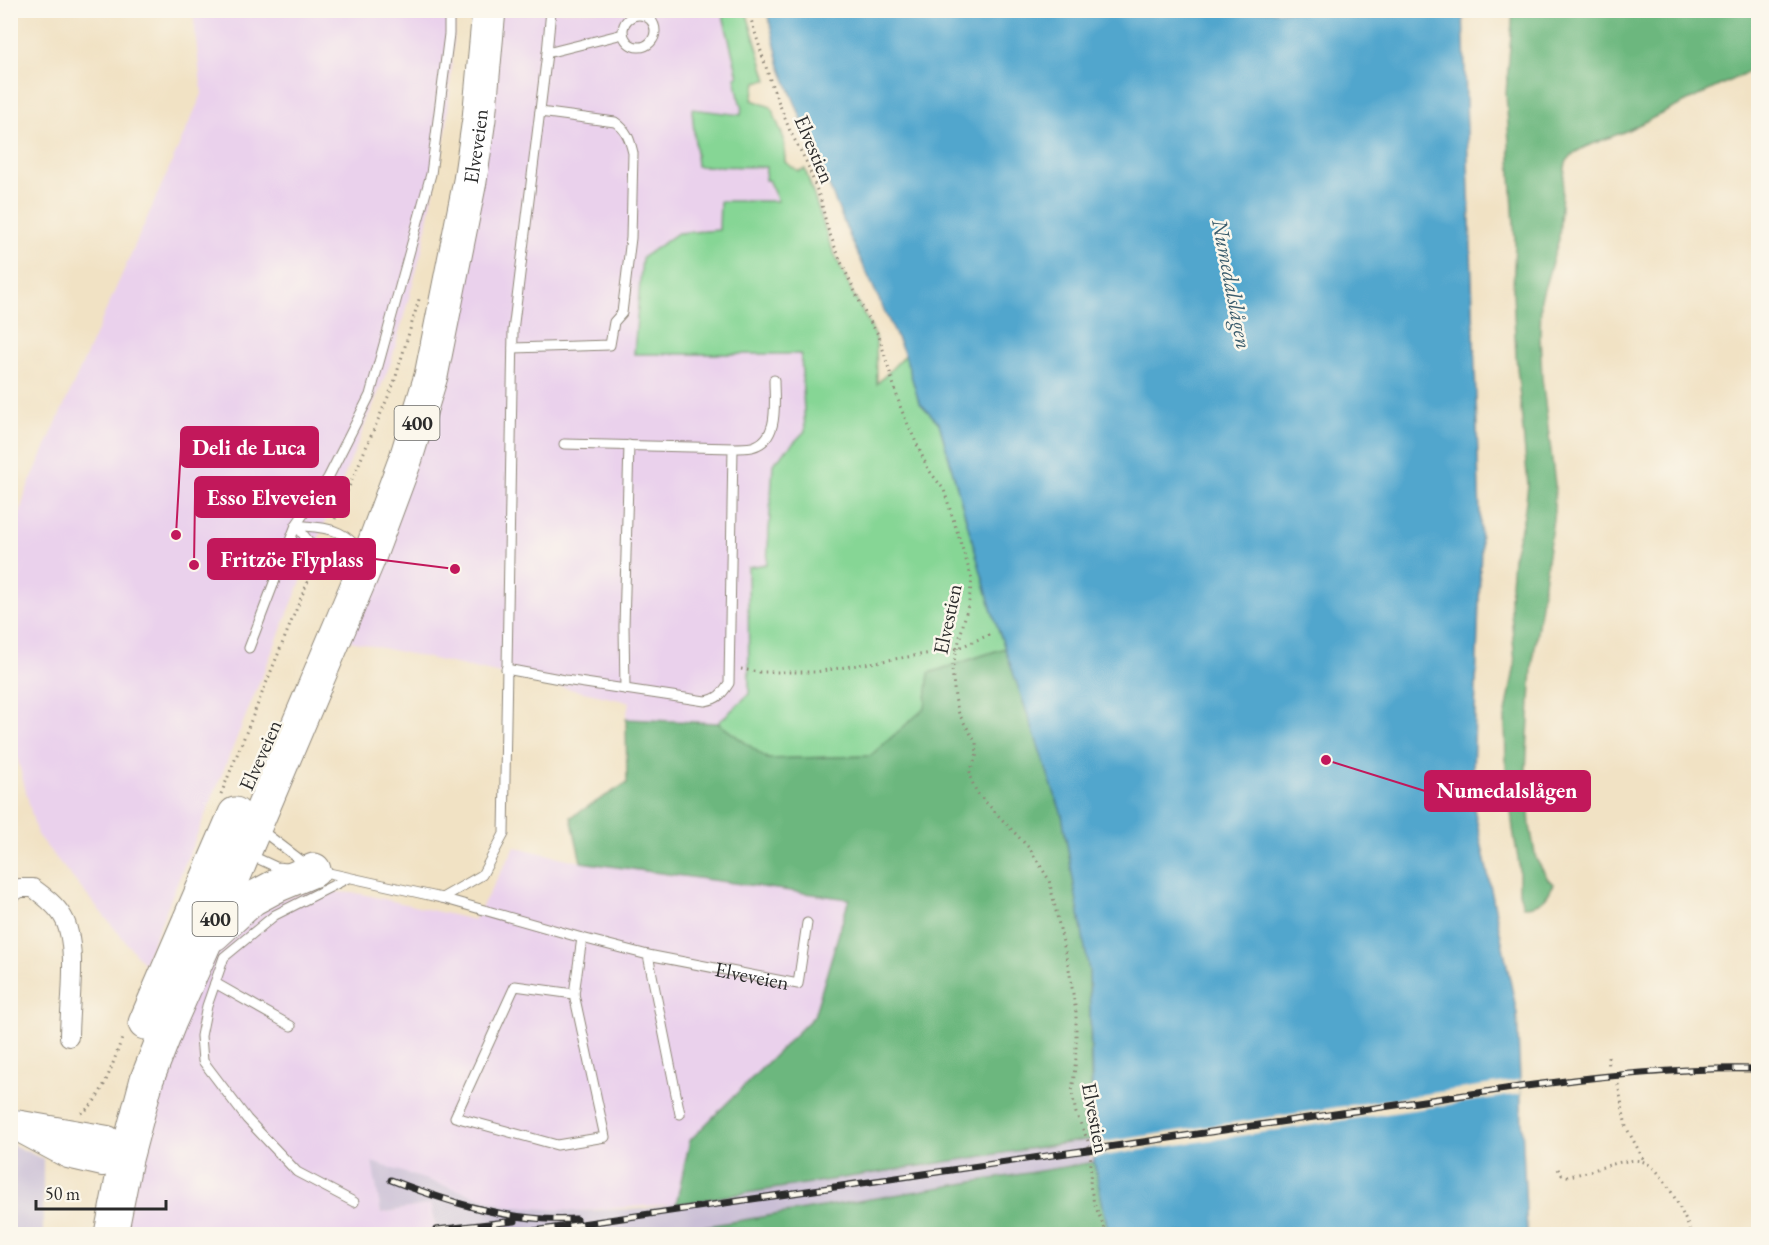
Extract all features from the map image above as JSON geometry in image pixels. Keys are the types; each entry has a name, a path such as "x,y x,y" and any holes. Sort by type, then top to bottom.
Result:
{"highway":[{"name":"Elveveien","path":"111,1234 112,1154 147,1079 204,944 237,831 343,550 402,468 431,376 435,288 467,192 477,130 489,10"},
{"name":"Elveveien","path":"89,1234 112,1154 127,1069 154,999 237,831"},
{"name":"400","path":"204,944 252,899 314,870"}],"main road":[{"path":"10,1123 112,1154"}],"street":[{"path":"12,888 33,888 55,906 63,916 70,932 72,965 69,1037"}],"lane":[{"path":"249,648 296,525 328,478 370,395 431,174 449,34 449,10"},
{"path":"442,898 482,875 504,834 515,308 547,53 550,10"},
{"path":"547,53 623,34"},
{"path":"513,348 610,345 614,322 622,313 631,238 633,153 631,140 623,128 615,122 540,112"},
{"path":"564,444 733,448 752,446 762,442 772,430 775,417 774,380"},
{"path":"625,689 624,627 629,446"},
{"path":"506,669 705,701 723,694 729,683 731,666 733,448"},
{"path":"296,525 343,550"},
{"path":"296,525 343,550"},
{"path":"237,831 314,870"},
{"name":"Elveveien","path":"237,831 276,867 314,870 442,898 648,956 798,984 807,923"},
{"path":"348,878 275,915 224,957 207,1006 201,1036 203,1061 247,1119 297,1172 354,1202"},
{"path":"574,994 515,986 455,1117 557,1145 605,1137 574,994 582,938"},
{"path":"648,956 680,1114"},
{"path":"215,983 291,1026"}],"path":[{"name":"Elvestien","path":"748,10 771,83 790,131 807,163 821,201 827,227 841,262 866,315 879,336 901,409 928,469 944,490 972,579 969,601 952,669 959,714 976,743 977,754 969,775 977,793 1030,849 1049,880 1076,1012 1076,1059 1072,1093 1076,1113 1088,1141 1091,1161 1090,1185 1094,1203 1107,1233"},
{"path":"237,831 343,550 393,382 435,288"},
{"path":"731,666 759,672 814,672 956,650 991,634"},
{"path":"79,1114 97,1100 125,1030"},
{"path":"1608,1057 1609,1067"},
{"path":"1618,1084 1625,1123 1645,1162 1658,1173 1692,1234"},
{"path":"1558,1169 1562,1175 1575,1175 1620,1163 1645,1162"}],"shaded area":[{"path":"193,11 456,11 447,124 422,251 391,362 144,964 37,835 11,733 11,547 26,491 202,94"},
{"path":"501,11 722,11 738,77 735,77 742,103 741,115 692,110 697,166 766,167 768,180 778,201 720,201 719,230 692,231 642,258 635,354 801,354 805,431 773,464 767,564 748,568 749,694 718,723 626,719 629,702 346,640 389,536"},
{"path":"515,847 581,862 849,899 814,1016 690,1140 676,1204 574,1211 506,1206 373,1163 381,1213 431,1204 437,1234 119,1234 131,1173 189,996 229,931 266,902 315,890 362,894 474,920"},
{"path":"1092,1139 1094,1162 701,1227 702,1234 437,1234 431,1204 381,1213 372,1162 506,1206 574,1211 642,1209"},
{"path":"11,1144 43,1159 43,1234 11,1234"}],"green space":[{"path":"722,11 746,11 767,80 756,82 752,100 771,107 784,139 785,162 798,171 805,169 830,244 876,337 877,384 905,355 919,402 939,423 992,611 1005,648 929,673 926,708 870,756 768,759 718,723 749,694 748,567 767,564 773,464 805,431 801,354 634,354 642,258 678,233 719,230 720,201 778,201 768,180 765,180 766,167 697,166 692,109 741,115 742,104 735,77 738,76"},
{"path":"1513,11 1758,11 1758,67 1626,131 1585,147 1574,153 1566,162 1559,239 1541,299 1542,378 1555,484 1554,512 1532,668 1526,770 1530,826 1536,859 1553,884 1542,901 1534,905 1523,906 1519,892 1519,865 1506,765 1505,718 1515,664 1510,598 1513,558 1524,516 1528,485 1516,356 1513,292 1515,242 1506,93"},
{"path":"1005,648 1062,815 1089,971 1092,1139 676,1204 690,1140 814,1016 849,899 581,862 571,817 627,783 626,719 718,723 768,759 870,756 925,708 929,673"},
{"path":"1094,1162 1109,1234 702,1234 701,1227"}],"water":[{"path":"767,11 1463,11 1481,546 1472,799 1517,1013 1527,1234 1109,1234 1094,1162 1089,971 1062,815 992,611 939,423 919,402 905,355 850,237 780,66"}],"pier":[{"path":"1519,1080 1521,1094 1090,1158 1090,1144"}],"railway":[{"path":"513,1234 1526,1086 1671,1071 1758,1069"},
{"path":"391,1180 481,1209 529,1218 576,1219"},
{"path":"436,1230 515,1221"}],"place":[{"name":"Deli de Luca","path":"176,535"},
{"name":"Esso Elveveien","path":"194,565"},
{"name":"Fritzöe Flyplass","path":"455,569"},
{"name":"Numedalslågen","path":"1326,760"}]}
